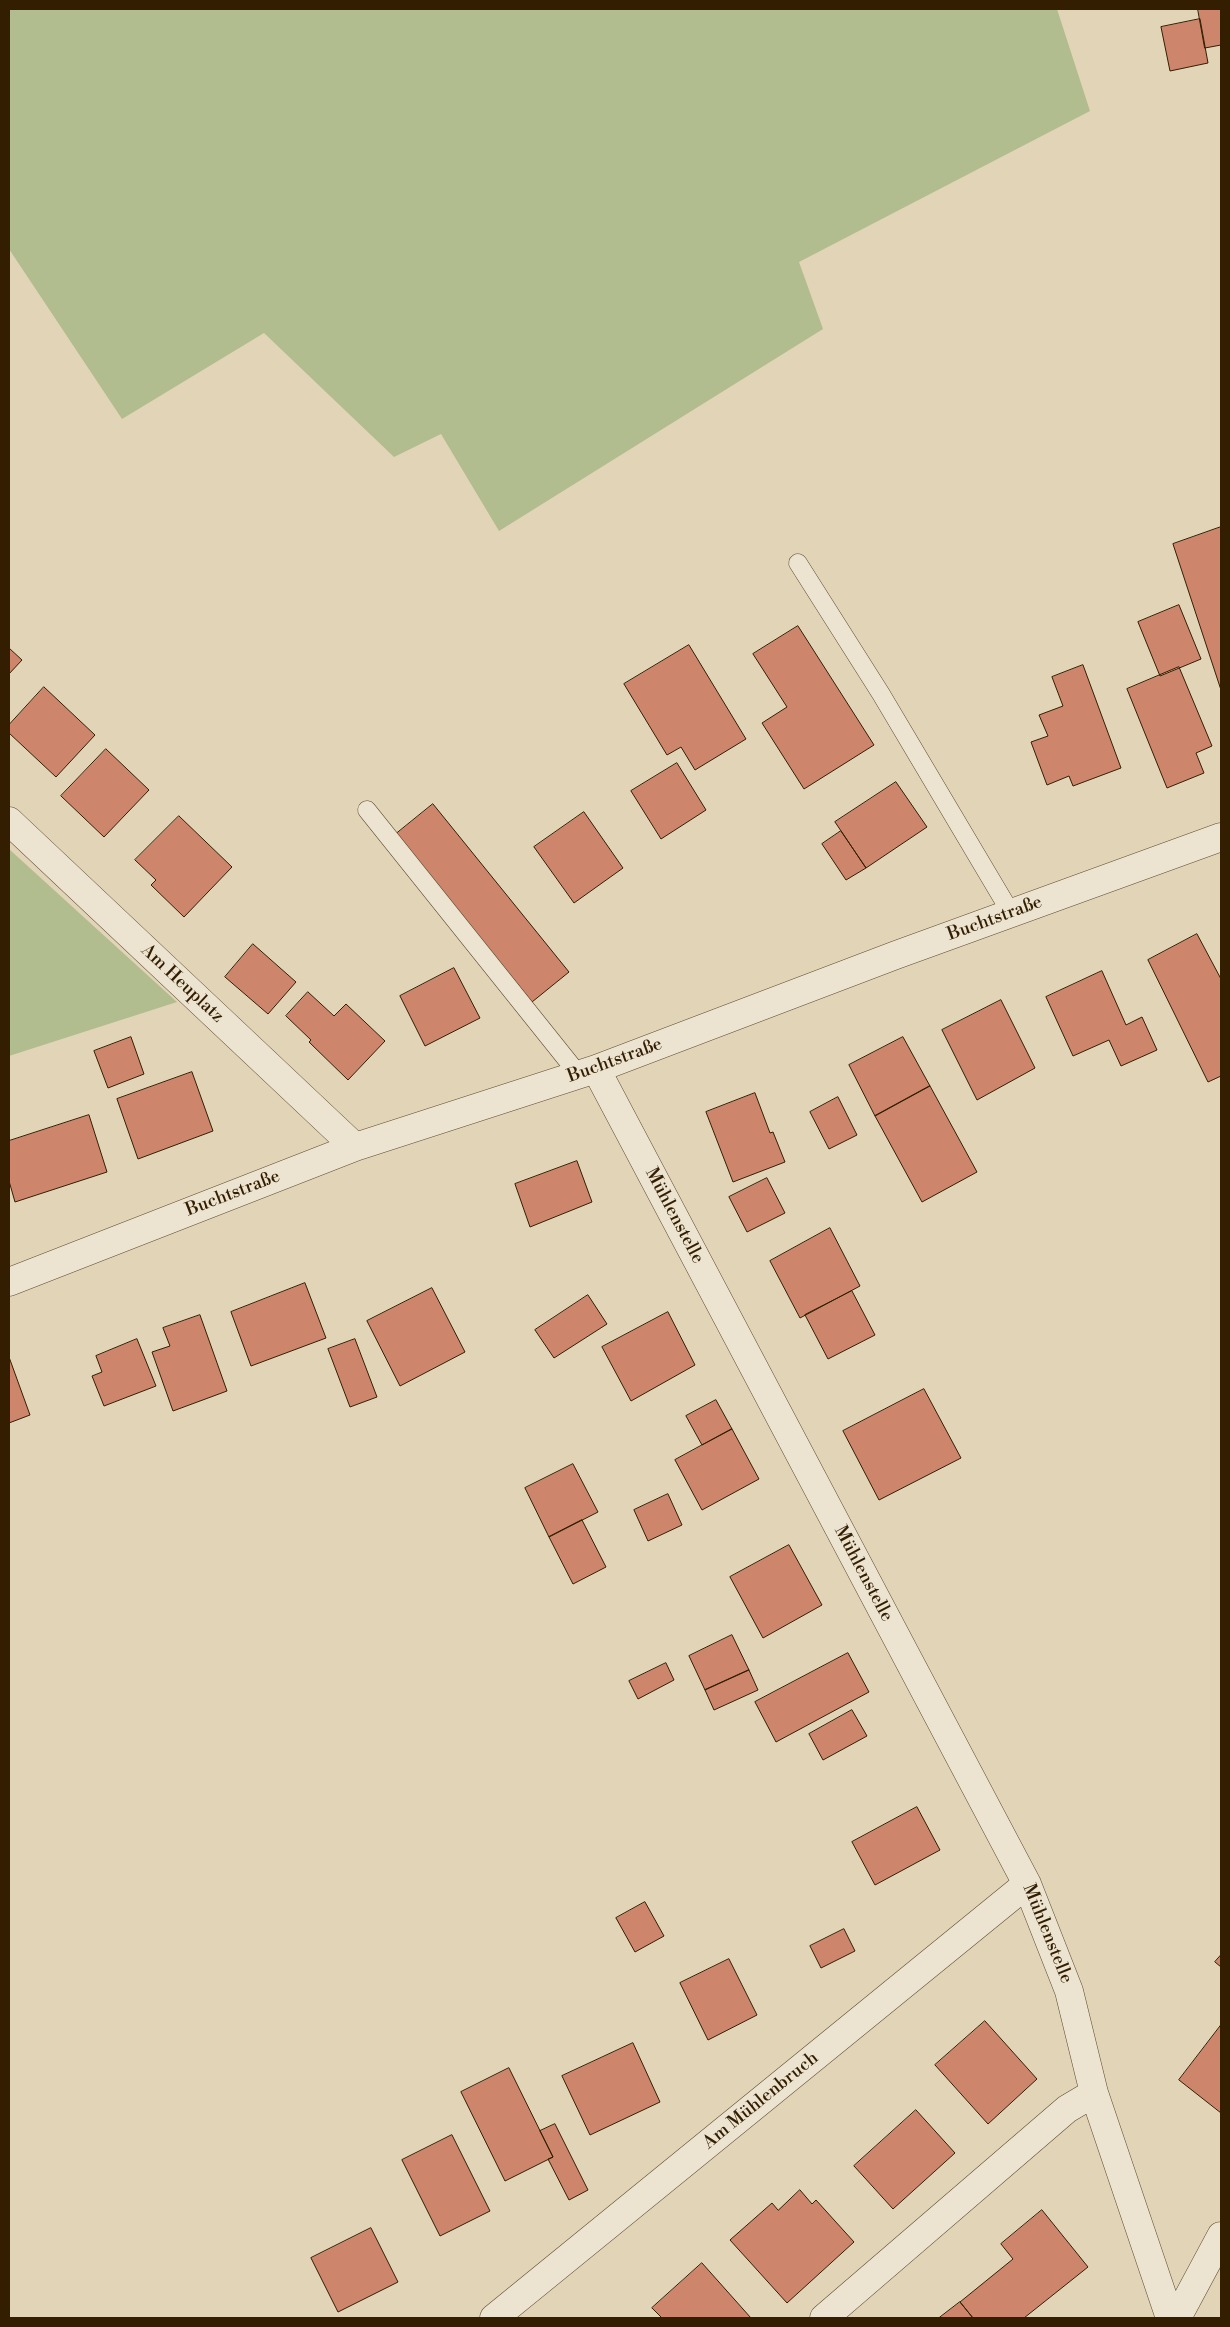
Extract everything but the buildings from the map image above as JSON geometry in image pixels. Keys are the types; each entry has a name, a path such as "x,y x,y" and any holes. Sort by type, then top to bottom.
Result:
{"street":[{"name":"Am Heuplatz","path":"9,821 355,1147"},
{"name":"Buchtstraße","path":"9,1282 355,1147 588,1072 1011,913 1221,837"},
{"name":"Mühlenstelle","path":"588,1072 1027,1884 1069,1991 1094,2093 1170,2318"},
{"name":"Am Mühlenbruch","path":"494,2318 1027,1884"},
{"path":"824,2318 1067,2109 1094,2093"},
{"path":"1177,2318 1221,2236"}],"lane":[{"path":"798,563 881,694 1011,913"},
{"path":"367,810 588,1072"}],"green space":[{"path":"9,9 1057,9 1090,111 799,262 823,329 499,531 441,434 394,457 264,333 122,419 9,249"},
{"path":"9,849 177,1002 9,1056"}]}
